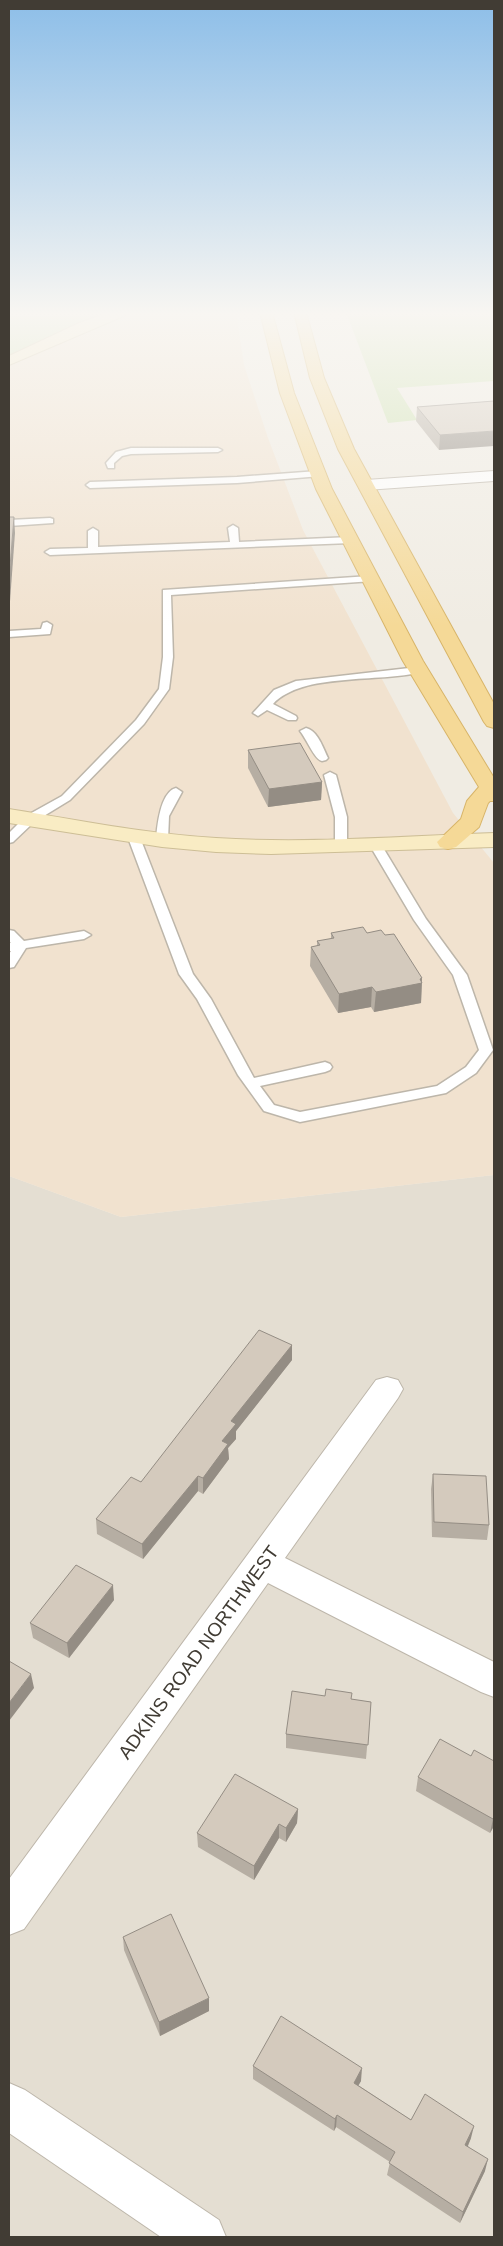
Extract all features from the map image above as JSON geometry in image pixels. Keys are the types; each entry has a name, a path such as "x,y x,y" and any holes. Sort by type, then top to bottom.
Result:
{"main road":[{"path":"296,417 318,474 350,540 418,670 492,792 478,801 471,822 448,842"},
{"path":"332,417 346,449 494,722"},
{"path":"20,817 162,840 216,846 341,845 494,840"}],"street":[{"path":"366,485 494,476"},
{"name":"ADKINS ROAD NORTHWEST","path":"9,1914 387,1389"},
{"path":"261,1563 494,1680"},
{"path":"9,2106 202,2237"}],"lane":[{"path":"111,466 110,463 120,454 131,451 218,450"},
{"path":"90,485 237,480 318,474"},
{"path":"82,492 90,485 93,475"},
{"path":"9,523 50,521"},
{"path":"233,528 235,546"},
{"path":"93,551 94,531"},
{"path":"50,552 350,540"},
{"path":"9,839 20,817 66,798 140,722 164,689 168,657 166,592 370,578"},
{"path":"9,634 46,632 47,625"},
{"path":"292,718 262,709 278,692 300,683 418,670"},
{"path":"306,732 312,737 322,758"},
{"path":"330,775 341,817 341,845"},
{"path":"162,840 163,816 176,792"},
{"path":"133,835 186,974 204,999 251,1084 269,1108 300,1117 441,1090 471,1070 486,1050 460,975 420,920 375,844"},
{"path":"9,934 15,946 9,964"},
{"path":"15,946 84,935"},
{"path":"251,1084 325,1067"}],"shaded area":[{"path":"9,417 261,417 303,530 453,813 494,863 494,1175 121,1217 9,1176"},
{"path":"494,1175 494,2237 9,2237 9,1176 121,1217"}],"green space":[{"path":"386,417 415,417 417,420 388,423"}],"building":[{"path":"425,417 494,417 494,431 440,435"},
{"path":"9,517 14,517 9,579"},
{"path":"300,743 322,782 269,789 248,750"},
{"path":"363,927 367,933 381,930 385,935 394,934 422,978 420,979 422,983 376,992 372,987 339,994 311,947 320,945 317,941 334,938 331,933"},
{"path":"259,1330 292,1345 231,1421 236,1424 222,1441 228,1444 203,1478 198,1476 142,1544 96,1519 131,1477 141,1482"},
{"path":"433,1474 486,1476 489,1525 434,1522"},
{"path":"76,1565 113,1585 67,1643 30,1623"},
{"path":"9,1661 31,1674 9,1703"},
{"path":"326,1689 352,1693 351,1699 371,1702 368,1745 286,1734 292,1691 325,1696"},
{"path":"440,1739 471,1756 474,1750 494,1761 493,1819 418,1777"},
{"path":"235,1774 298,1809 286,1828 279,1824 254,1866 197,1833"},
{"path":"171,1914 209,1998 159,2022 123,1937"},
{"path":"281,2016 362,2068 354,2083 411,2120 425,2094 474,2126 465,2145 488,2159 463,2212 389,2163 395,2152 337,2115 335,2119 253,2066"}]}
